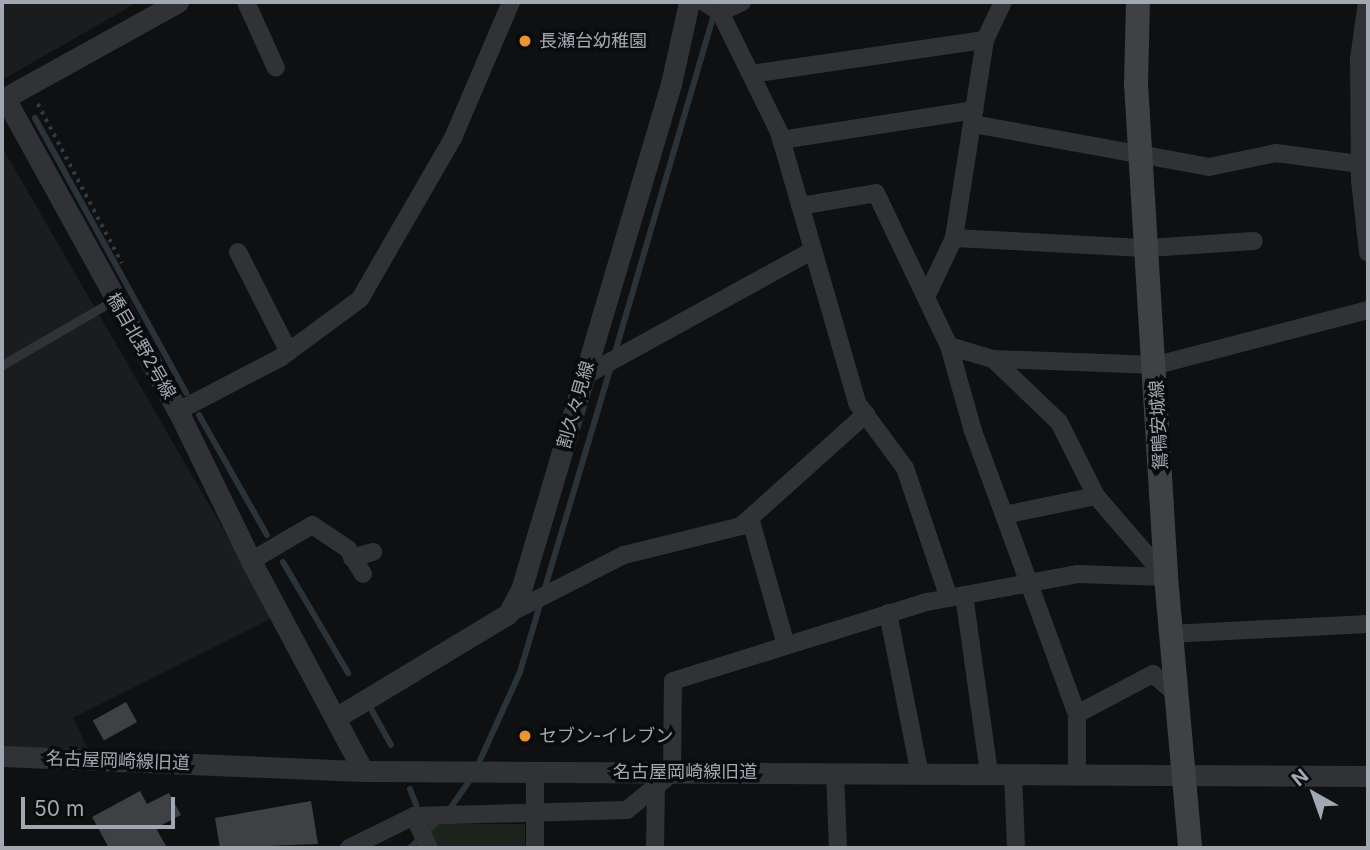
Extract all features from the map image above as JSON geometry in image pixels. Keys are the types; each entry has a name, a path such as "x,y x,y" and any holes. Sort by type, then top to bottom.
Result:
{"main road":[{"name":"鴛鴨安城線","path":"1138,2 1141,152 1157,365 1166,577 1189,848"}],"street":[{"name":"橋目北野2号線","path":"178,2 5,98 114,300 178,411 251,561 363,771"},
{"path":"246,2 276,68"},
{"path":"178,411 289,352 360,299 453,138 511,2"},
{"name":"割久々見線","path":"508,614 534,552 671,84 689,2"},
{"path":"704,2 720,12 781,140 857,403 905,468 956,596 989,774"},
{"path":"720,12 742,2"},
{"path":"926,297 954,239 985,40 1003,2"},
{"path":"1367,2 1359,59 1360,164 1368,253"},
{"path":"751,74 985,40"},
{"path":"781,140 974,117 1209,167 1276,153 1360,164"},
{"path":"800,206 876,193 949,346 973,431 1077,714 1077,776"},
{"path":"954,239 1148,248 1254,241"},
{"path":"586,376 813,250"},
{"path":"238,252 289,352"},
{"path":"949,346 993,359 1157,365 1368,310"},
{"path":"993,359 1059,422 1096,496 1166,577"},
{"path":"337,718 508,614 624,555 741,526 866,414"},
{"path":"1003,515 1096,496"},
{"path":"750,518 786,645"},
{"path":"251,561 312,525 348,549 363,574"},
{"path":"352,558 373,552"},
{"path":"655,848 673,681 888,613 956,596 1078,574 1166,577"},
{"path":"888,613 920,775"},
{"path":"1170,634 1368,624"},
{"path":"1077,714 1153,674 1175,693"},
{"name":"名古屋岡崎線旧道","path":"2,756 363,771 535,771 664,780 835,773 1368,776"},
{"path":"535,771 535,848"},
{"path":"835,773 838,848"},
{"path":"1013,775 1016,848"},
{"path":"349,848 414,816 535,816 627,810 664,780"},
{"path":"414,816 429,848"}],"lane":[{"path":"2,365 114,300"}],"path":[{"path":"38,104 127,272"}],"shaded area":[{"path":"2,2 138,2 2,80"},
{"path":"2,147 274,617 73,718 92,757 2,753"},
{"path":"427,824 525,824 525,848 427,848"}],"building":[{"path":"126,702 137,722 104,741 93,720"},
{"path":"140,791 147,804 169,793 181,815 156,828 167,848 109,848 92,817"},
{"path":"311,801 318,844 220,848 215,818"}],"waterway":[{"path":"614,356 715,10"},
{"path":"35,118 186,393"},
{"path":"544,591 611,366"},
{"path":"199,415 267,535"},
{"path":"283,562 348,673"},
{"path":"477,767 520,672 541,601"},
{"path":"371,709 391,745"},
{"path":"449,810 472,777"},
{"path":"410,789 416,805"},
{"path":"410,848 441,818"}],"place":[{"name":"長瀬台幼稚園","path":"525,41"},
{"name":"セブン-イレブン","path":"525,736"}]}
